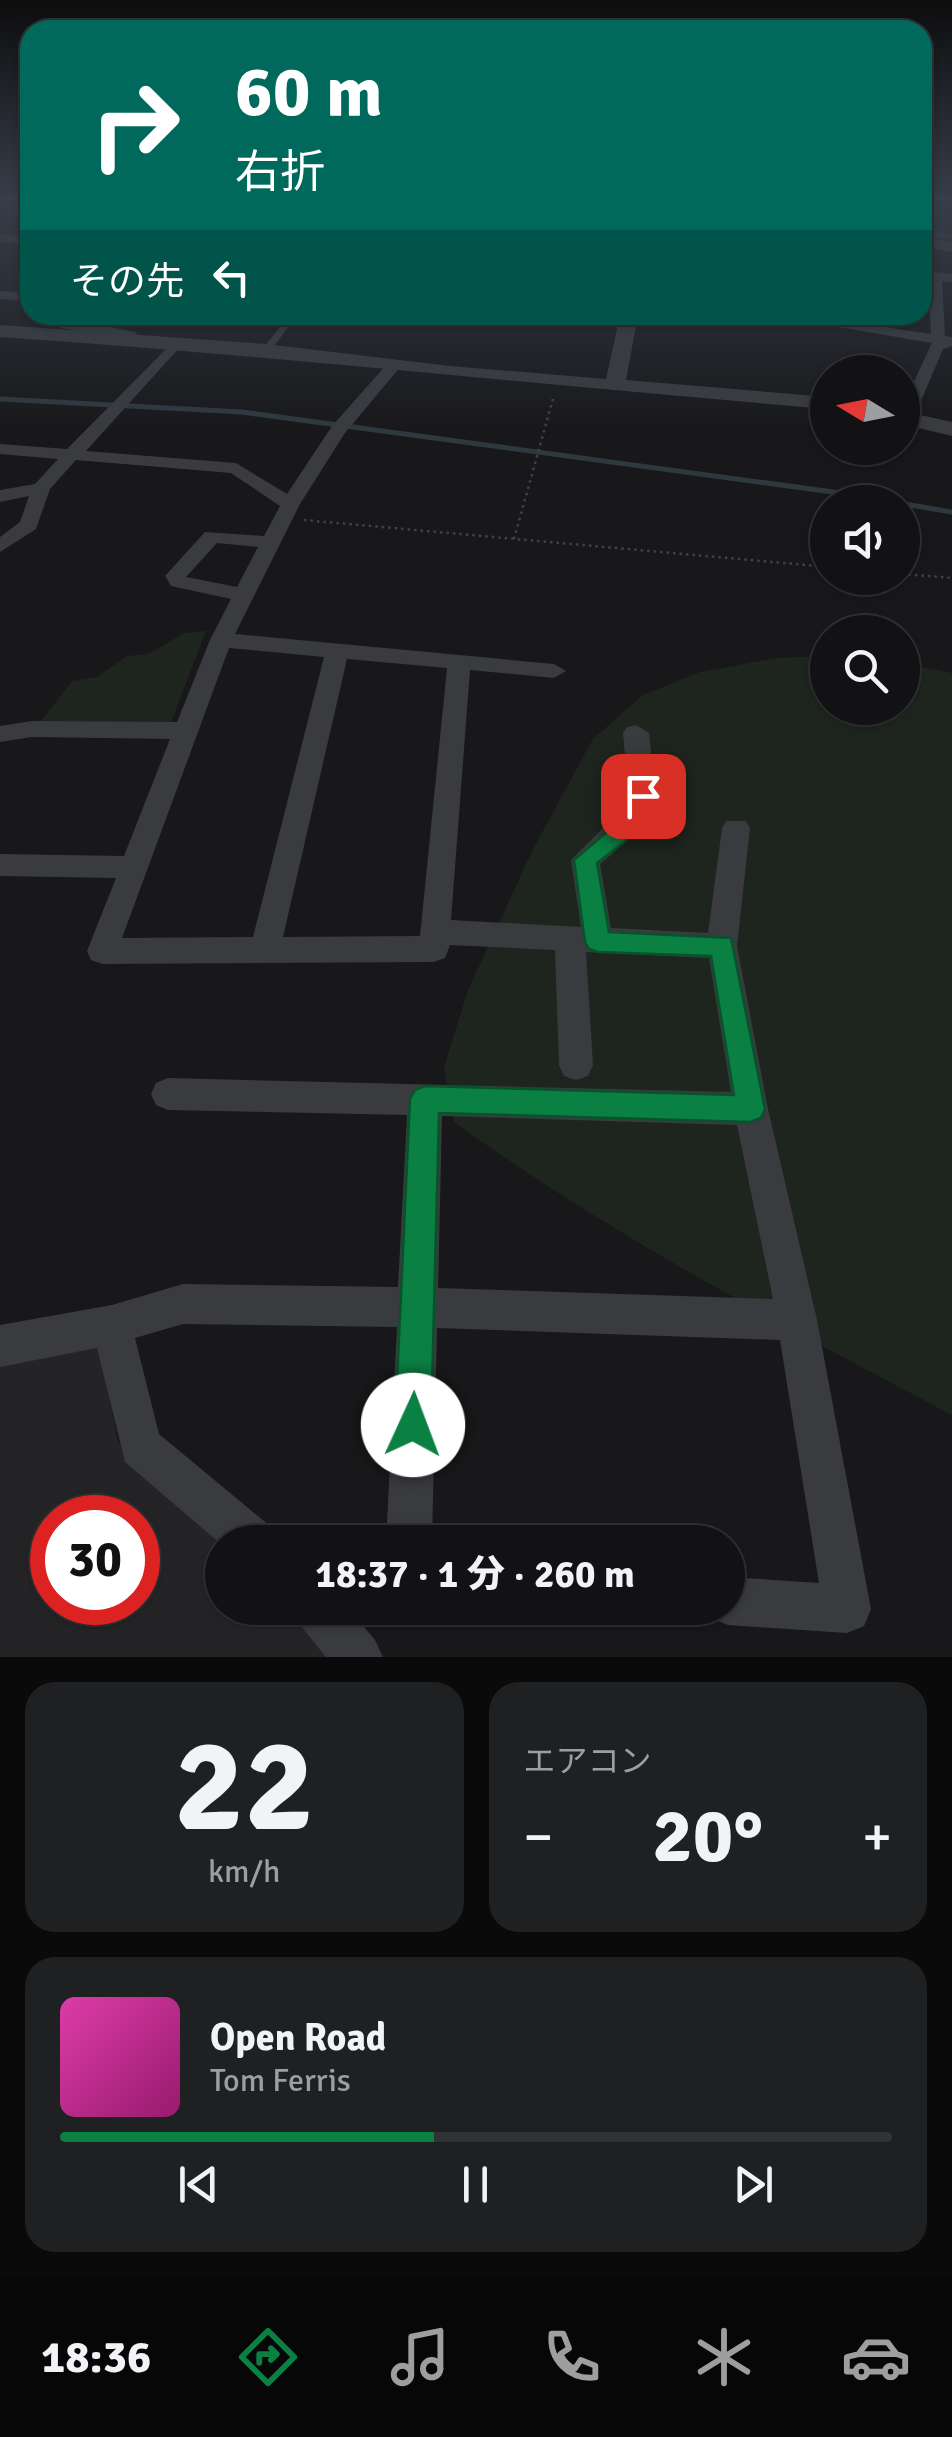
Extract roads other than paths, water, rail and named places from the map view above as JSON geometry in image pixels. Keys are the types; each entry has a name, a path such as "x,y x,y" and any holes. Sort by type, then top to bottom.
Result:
{"street":[{"path":"937,314 947,339"},
{"path":"66,325 130,334 135,341"},
{"path":"615,385 628,325"},
{"path":"849,325 947,339"},
{"path":"0,331 266,350 393,366 810,402"},
{"path":"920,383 937,346 947,339"},
{"path":"0,546 29,525 41,488 175,344"},
{"path":"393,366 338,430 287,511 221,640 102,950 434,949 459,662"},
{"path":"920,421 952,429"},
{"path":"0,448 236,468 287,511"},
{"path":"0,496 41,488"},
{"path":"244,595 178,582 175,576 212,536 271,543"},
{"path":"221,640 554,670"},
{"path":"265,950 337,652"},
{"path":"0,734 32,729 185,731"},
{"path":"576,1065 585,860 628,826 643,796 636,733"},
{"path":"736,828 722,946 750,1109 798,1320 847,1609 745,1602"},
{"path":"0,865 132,867"},
{"path":"437,932 722,946"},
{"path":"168,1094 750,1109"},
{"path":"409,1525 425,1099"},
{"path":"0,1346 112,1325 182,1304 798,1320"},
{"path":"112,1325 140,1447 234,1525"},
{"path":"331,1625 358,1657"}],"lane":[{"path":"266,350 286,325"}],"waterway":[{"path":"0,399 242,412 833,492 952,512"}]}
